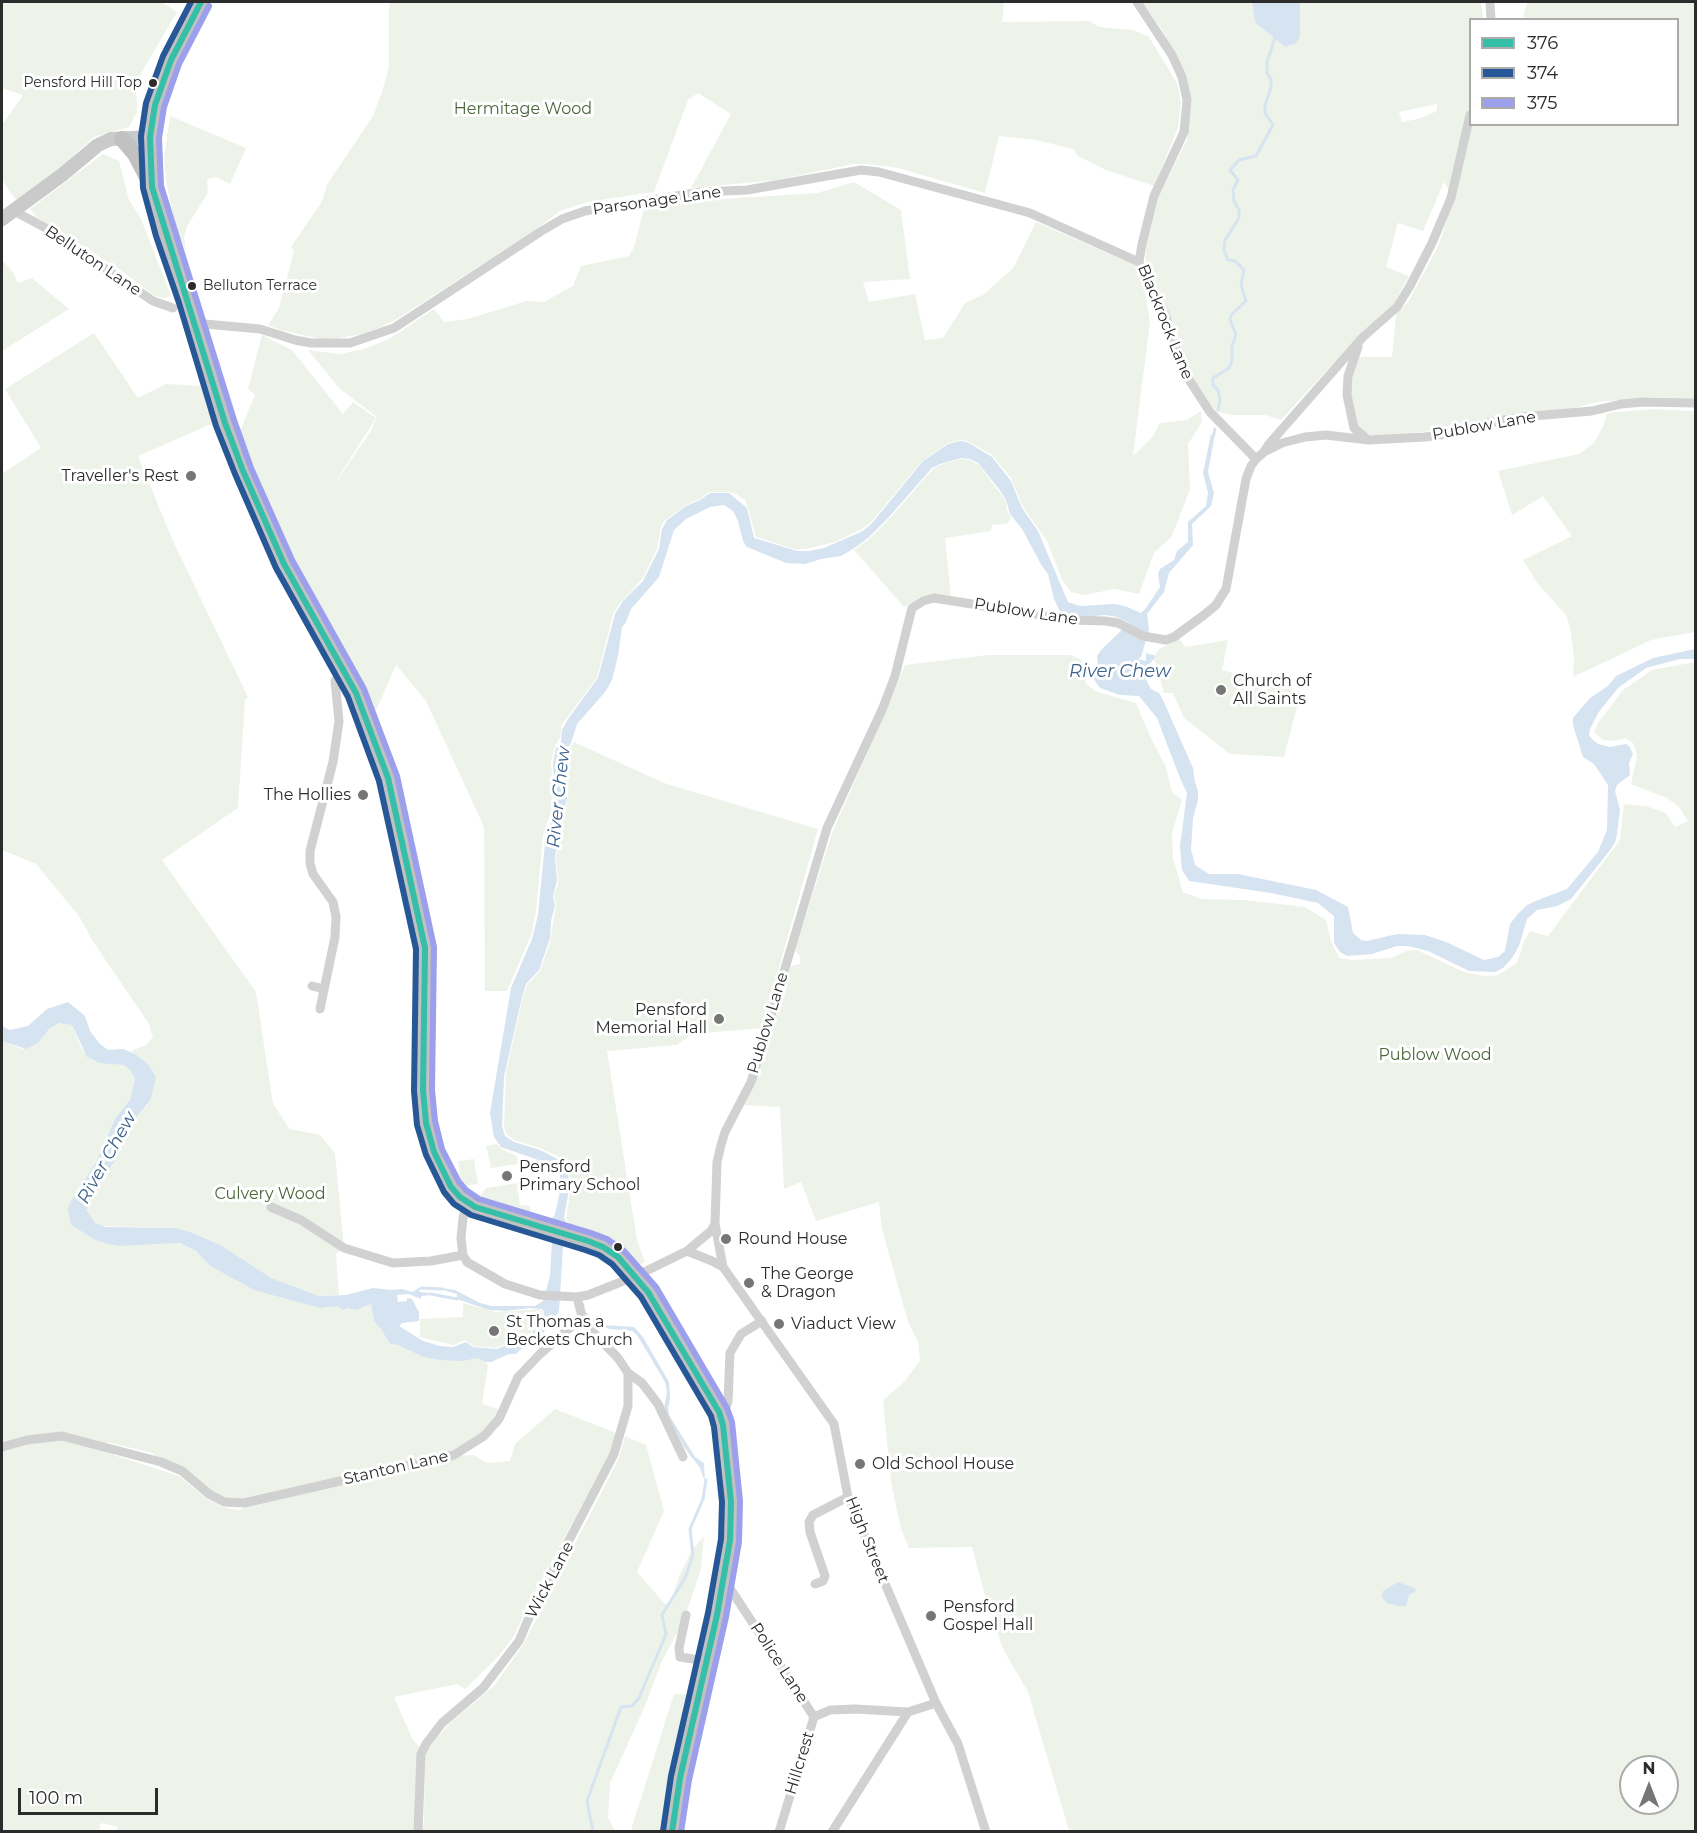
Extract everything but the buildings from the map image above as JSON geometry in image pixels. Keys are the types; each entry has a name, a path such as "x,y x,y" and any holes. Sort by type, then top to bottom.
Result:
{"highway":[{"path":"152,187 150,137 154,111 166,73 201,2"},
{"path":"122,138 132,149 152,187 225,423 260,513 284,564 360,702 388,778 424,936 426,972 423,1090 425,1114 431,1144 447,1181 467,1203 483,1211 597,1244 612,1253 636,1276 670,1328 721,1418 726,1443 731,1529 724,1579 680,1778 672,1832"}],"main road":[{"path":"2,219 98,145 122,138 150,137"}],"street":[{"name":"Blackrock Lane","path":"1137,2 1172,55 1182,77 1187,100 1184,132 1154,196 1139,262 1166,316 1182,369 1210,412 1256,459"},
{"path":"1491,2 1491,18"},
{"path":"1264,452 1363,337 1397,307 1410,286 1451,198 1469,119"},
{"name":"Parsonage Lane","path":"195,325 261,329 310,343 350,343 394,328 562,219 585,211 701,192 747,190 861,170 879,172 1030,213 1139,262"},
{"name":"Belluton Lane","path":"14,212 44,227 153,301 173,308"},
{"path":"1363,337 1348,376 1347,395 1354,428 1368,440"},
{"name":"Publow Lane","path":"716,1224 717,1162 725,1132 751,1082 827,828 882,710 895,676 912,608 922,601 934,598 1073,620 1118,623 1143,636 1159,639 1174,637 1216,605 1227,589 1246,478 1256,459 1282,443 1326,435 1368,440 1447,434 1499,421 1592,411 1621,404 1695,403"},
{"path":"320,1009 335,937 336,917 333,902 314,874 310,863 310,851 333,762 339,721 335,681 342,669"},
{"path":"312,986 324,990"},
{"path":"467,1203 461,1238 463,1255 467,1262 505,1284 540,1295 578,1297 636,1276 687,1251 702,1241 716,1224"},
{"path":"271,1207 301,1220 344,1248 393,1263 431,1261 463,1255"},
{"name":"High Street","path":"716,1224 723,1267 834,1424 848,1497 936,1703 958,1744 986,1832"},
{"path":"687,1251 723,1267"},
{"path":"578,1297 586,1325 618,1358 628,1373 642,1383 658,1404 682,1457"},
{"name":"Stanton Lane","path":"2,1447 46,1436 62,1436 182,1471 209,1494 224,1502 244,1503 272,1497 454,1455 484,1436 499,1419 518,1377 582,1317"},
{"path":"721,1418 728,1402 730,1353 741,1334 762,1321"},
{"name":"Wick Lane","path":"418,1832 421,1754 426,1743 442,1723 483,1688 519,1641 531,1613 614,1454 627,1406 628,1373"},
{"path":"815,1584 823,1581 825,1576 810,1532 809,1522 813,1515 848,1497"},
{"name":"Police Lane","path":"724,1579 814,1717"},
{"path":"686,1615 680,1648 681,1657 706,1661"},
{"name":"Hillcrest","path":"779,1832 814,1717 830,1710 908,1712 936,1703"},
{"path":"832,1832 908,1712"}],"green space":[{"path":"2,2 162,2 177,12 136,82 137,112 129,127 94,137 21,200 15,199 2,180 2,125 23,95 2,88"},
{"name":"Hermitage Wood","path":"389,2 1004,2 1002,22 1089,21 1099,27 1133,30 1149,37 1177,83 1181,102 1178,128 1154,186 1106,170 1078,156 1073,149 1036,140 999,136 985,193 898,168 868,164 853,164 777,180 691,188 731,114 698,93 688,100 654,192 587,202 560,211 532,232 397,319 363,334 326,340 280,330 268,325 279,308 294,251 291,247 321,203 328,183 373,116 382,92 389,66"},
{"path":"1142,2 1252,2 1255,22 1300,37 1300,2 1481,2 1483,18 1469,18 1469,126 1679,126 1679,18 1523,18 1527,2 1695,2 1695,399 1654,397 1597,402 1561,411 1445,430 1386,435 1369,435 1358,427 1351,407 1350,386 1357,357 1392,357 1396,314 1408,302 1438,247 1454,199 1444,182 1423,231 1398,223 1386,267 1409,276 1393,305 1364,330 1281,420 1265,415 1231,415 1217,412 1192,381 1184,367 1175,325 1146,264 1146,245 1159,196 1187,140 1191,107 1186,76 1162,30","holes":["1437,104 1437,111 1418,119 1402,122 1399,112"]},
{"path":"170,116 246,148 230,184 216,177 207,179 208,193 187,226 184,237 186,251 176,228 167,186 164,157"},
{"path":"103,154 119,161 129,200 141,219 171,296 165,298 155,296 119,269 37,217 30,209"},
{"path":"854,182 901,210 910,279 863,282 869,302 915,294 925,340 943,338 965,303 983,295 1014,267 1036,222 1137,266 1142,274 1150,322 1133,456 1153,436 1160,423 1187,420 1201,411 1202,422 1188,444 1190,489 1172,536 1154,553 1139,594 1114,589 1085,595 1071,592 1062,580 1047,541 1023,507 1011,478 992,455 967,441 960,440 948,443 922,461 871,522 862,529 835,542 806,549 797,550 756,537 745,500 736,494 709,492 686,505 665,520 661,527 657,549 643,578 613,614 597,678 562,724 560,738 555,746 551,763 554,803 543,835 532,933 507,991 485,991 484,827 426,701 396,665 374,715 353,670 322,617 265,503 244,452 240,431 255,395 248,389 262,335 292,350 343,414 353,402 376,418 331,489 371,431 377,417 340,389 308,350 340,354 364,349 391,338 434,309 444,322 468,319 526,301 544,302 573,286 581,266 629,256 634,247 644,209 708,200 817,193"},
{"path":"2,259 18,283 32,278 69,309 2,351"},
{"name":"Culvery Wood","path":"94,333 138,398 166,384 204,386 216,422 138,456 173,541 248,697 245,700 238,808 162,860 256,992 273,1104 290,1129 320,1135 335,1153 344,1248 336,1254 339,1295 319,1296 280,1282 222,1246 193,1233 176,1228 102,1226 95,1223 87,1214 91,1198 119,1154 127,1130 148,1104 148,1064 131,1051 146,1045 153,1037 149,1024 94,943 79,916 36,864 2,850 2,474 41,448 5,389"},
{"path":"1651,409 1695,411 1695,632 1651,640 1573,677 1574,658 1566,615 1538,584 1523,560 1572,536 1543,496 1512,515 1498,471 1579,454 1594,443 1603,427 1607,413"},
{"path":"961,459 970,460 979,465 1006,501 1007,511 1011,517 1007,524 992,525 991,531 945,538 951,597 920,597 904,607 854,550 868,540 892,516 932,470 939,465"},
{"path":"1179,638 1185,647 1228,640 1222,670 1301,692 1284,757 1230,754 1184,718 1173,693 1164,693 1154,658 1158,650"},
{"name":"Publow Wood","path":"988,655 1070,655 1082,660 1086,684 1097,692 1136,703 1166,767 1172,792 1182,800 1172,833 1173,858 1183,892 1201,899 1244,900 1305,907 1326,920 1331,941 1339,958 1352,960 1391,958 1406,951 1417,950 1464,972 1484,976 1498,975 1517,963 1530,931 1548,936 1620,840 1624,804 1646,806 1666,813 1675,827 1688,821 1679,807 1667,798 1631,784 1637,755 1633,743 1625,738 1615,741 1603,740 1594,732 1598,723 1623,690 1652,670 1695,662 1695,1831 1069,1831 1028,1692 1003,1649 972,1547 909,1548 901,1529 891,1482 883,1400 903,1383 920,1361 918,1342 908,1322 882,1229 879,1202 816,1221 801,1182 784,1189 780,1107 744,1105 756,1078 791,966 800,964 800,956 795,950 832,833 905,665"},
{"path":"574,742 664,783 818,829 762,1028 692,1034 677,1045 607,1051 637,1240 645,1262 638,1265 626,1250 614,1241 601,1234 570,1226 566,1218 572,1182 562,1161 540,1148 514,1140 506,1134 504,1126 506,1073 523,996 527,985 540,971 550,942 556,905 554,896 558,883 556,857 568,797 564,760"},
{"path":"59,1023 72,1025 82,1050 93,1061 124,1065 135,1078 130,1100 109,1132 97,1160 75,1194 71,1225 95,1240 119,1246 179,1243 196,1251 210,1266 254,1290 347,1308 363,1308 371,1304 374,1321 390,1344 398,1345 423,1357 440,1360 478,1358 484,1360 488,1365 482,1404 498,1409 496,1417 482,1434 454,1455 243,1501 225,1500 152,1453 107,1442 114,1455 179,1476 207,1499 222,1507 238,1510 270,1500 454,1456 474,1455 487,1463 510,1461 515,1444 555,1409 616,1433 612,1450 531,1599 514,1636 498,1657 465,1689 457,1684 394,1697 413,1740 419,1746 414,1831 117,1832 118,1827 101,1823 99,1831 2,1831 2,1041 22,1049 38,1043 49,1029"},
{"path":"496,1144 517,1156 518,1164 491,1168 486,1146"},
{"path":"474,1159 478,1184 462,1186 458,1161"},
{"path":"517,1183 520,1205 530,1206 531,1216 478,1199 486,1188"},
{"path":"463,1303 496,1312 539,1309 543,1315 531,1333 496,1348 473,1346 465,1340 453,1345 420,1337 420,1319 463,1317"},
{"path":"625,1436 646,1445 664,1511 637,1572 665,1604 670,1605 679,1576 692,1550 704,1536 701,1569 684,1620 662,1661 645,1706 610,1783 608,1817 615,1831 422,1832 425,1756 432,1743 451,1722 494,1686 523,1645 619,1458"},
{"path":"674,1694 691,1695 667,1831 622,1832 631,1830"}],"water":[{"path":"1252,2 1300,2 1300,37 1296,43 1285,47 1255,22"},
{"path":"1211,434 1214,439 1208,472 1214,493 1211,506 1192,524 1193,545 1169,573 1164,592 1147,614 1149,630 1141,657 1138,659 1146,661 1146,653 1156,656 1146,669 1145,678 1151,689 1159,693 1163,700 1193,768 1198,800 1193,818 1191,849 1195,865 1209,874 1238,874 1316,890 1348,907 1353,933 1361,940 1367,941 1397,934 1425,935 1484,960 1498,957 1505,951 1510,924 1517,915 1527,905 1567,889 1598,852 1607,830 1608,785 1594,764 1583,757 1573,718 1590,698 1608,686 1616,676 1653,658 1695,649 1695,659 1680,659 1646,668 1618,688 1598,713 1590,729 1589,735 1593,740 1610,747 1626,744 1633,754 1629,763 1630,775 1617,785 1615,791 1620,810 1616,840 1571,899 1557,906 1537,910 1527,919 1519,946 1503,968 1495,972 1469,971 1428,951 1408,946 1397,946 1372,954 1347,956 1340,952 1334,943 1334,916 1318,903 1271,893 1189,881 1182,870 1180,846 1187,793 1157,718 1139,696 1120,695 1100,688 1093,678 1098,667 1097,656 1129,623 1117,617 1105,615 1085,617 1061,614 1054,599 1048,574 1022,529 1010,514 1006,500 999,489 978,463 961,458 932,468 889,517 853,549 841,556 805,564 786,563 747,547 733,511 724,505 710,507 686,519 674,530 659,577 631,609 622,627 612,680 605,692 577,724 571,743 564,754 563,769 567,798 555,857 557,880 553,897 555,905 550,938 539,970 526,984 504,1077 502,1126 505,1136 514,1142 556,1158 568,1175 570,1184 564,1218 567,1224 563,1247 559,1312 540,1337 516,1354 509,1354 491,1362 478,1358 462,1361 423,1357 398,1345 390,1344 374,1321 371,1304 356,1310 347,1308 343,1310 337,1306 320,1308 254,1290 210,1266 196,1251 180,1243 119,1246 95,1240 71,1225 68,1209 70,1203 97,1160 115,1119 130,1100 135,1078 124,1065 99,1063 87,1057 72,1025 59,1023 49,1029 38,1043 26,1049 2,1041 2,1026 10,1030 28,1026 47,1009 68,1002 85,1016 90,1031 100,1044 108,1050 123,1049 135,1054 148,1064 156,1077 151,1099 127,1130 119,1154 91,1198 87,1211 95,1223 106,1227 176,1228 193,1233 222,1246 271,1278 319,1296 346,1295 373,1288 402,1289 412,1292 421,1287 419,1292 431,1295 421,1296 421,1299 409,1294 397,1295 398,1302 407,1301 407,1298 412,1299 419,1312 419,1321 402,1323 399,1326 423,1341 440,1346 453,1347 466,1342 473,1347 497,1349 531,1334 543,1318 542,1309 489,1310 457,1299 457,1294 442,1288 455,1290 480,1303 492,1306 535,1306 543,1301 550,1276 551,1220 555,1214 560,1191 560,1175 554,1167 547,1163 501,1147 494,1137 490,1113 511,988 532,939 538,915 546,833 555,802 553,763 556,748 561,741 562,730 568,719 598,678 615,614 623,601 643,581 659,549 662,529 667,520 710,493 729,493 747,508 754,538 797,551 824,548 863,531 923,461 948,444 967,442 992,457 1011,481 1022,508 1038,531 1068,602 1080,606 1114,604 1141,613 1160,587 1158,574 1160,569 1174,560 1177,551 1188,542 1188,522 1206,506 1208,493 1203,473"},
{"path":"582,1303 589,1316 602,1325 634,1327 643,1337 669,1382 669,1415 695,1457 704,1463 705,1482 700,1468 684,1447 664,1408 667,1392 665,1382 637,1335 632,1331 610,1329 595,1324 584,1312"},
{"path":"1398,1582 1415,1588 1416,1591 1409,1595 1406,1606 1387,1603 1382,1597 1383,1591"}],"waterway":[{"path":"1218,410 1220,400 1218,390 1213,385 1213,378 1229,368 1236,335 1230,319 1232,314 1246,301 1241,285 1244,270 1235,261 1228,260 1224,250 1225,240 1239,218 1233,190 1238,180 1230,170 1239,160 1256,156 1273,125 1265,113 1265,105 1271,88 1267,62 1275,38"},
{"path":"1213,437 1215,429"},
{"name":"River Chew","path":"421,1288 442,1289"},
{"name":"River Chew","path":"431,1294 457,1299"},
{"path":"593,1832 587,1801 621,1707 632,1706 639,1698 666,1634 662,1615 685,1578 693,1555 690,1529 703,1499 706,1480"}],"transit line":[{"name":"374","path":"191,2 163,56 146,103 141,136 143,188 216,426 235,474 276,568 348,697 379,781 416,949 414,1091 417,1125 426,1155 444,1192 454,1204 471,1215 585,1250 599,1255 612,1264 641,1297 711,1416 714,1427 722,1502 721,1539 708,1613 671,1776 663,1831"},
{"name":"376","path":"201,2 171,60 155,105 150,137 152,187 225,423 243,471 284,564 356,693 388,778 425,948 423,1090 426,1123 434,1152 451,1187 460,1197 475,1207 588,1241 618,1257 648,1292 719,1412 723,1425 731,1502 730,1540 717,1615 680,1778 672,1832"},
{"name":"375","path":"209,6 179,64 164,107 159,138 161,186 251,468 292,560 364,689 397,776 434,947 432,1090 435,1121 442,1149 459,1182 479,1199 591,1233 607,1239 624,1251 656,1287 727,1408 732,1422 740,1501 739,1542 726,1617 689,1780 681,1832"}],"place":[{"name":"Pensford Hill Top","path":"153,83"},
{"name":"Belluton Terrace","path":"192,286"},
{"name":"Traveller's Rest","path":"191,476"},
{"name":"Church of All Saints","path":"1221,690"},
{"name":"The Hollies","path":"363,795"},
{"name":"Pensford Memorial Hall","path":"719,1019"},
{"name":"Pensford Primary School","path":"507,1176"},
{"name":"Round House","path":"726,1239"},
{"name":"The George & Dragon","path":"749,1283"},
{"name":"Viaduct View","path":"779,1324"},
{"name":"St Thomas a Beckets Church","path":"494,1331"},
{"name":"Old School House","path":"860,1464"},
{"name":"Pensford Gospel Hall","path":"931,1616"}]}
